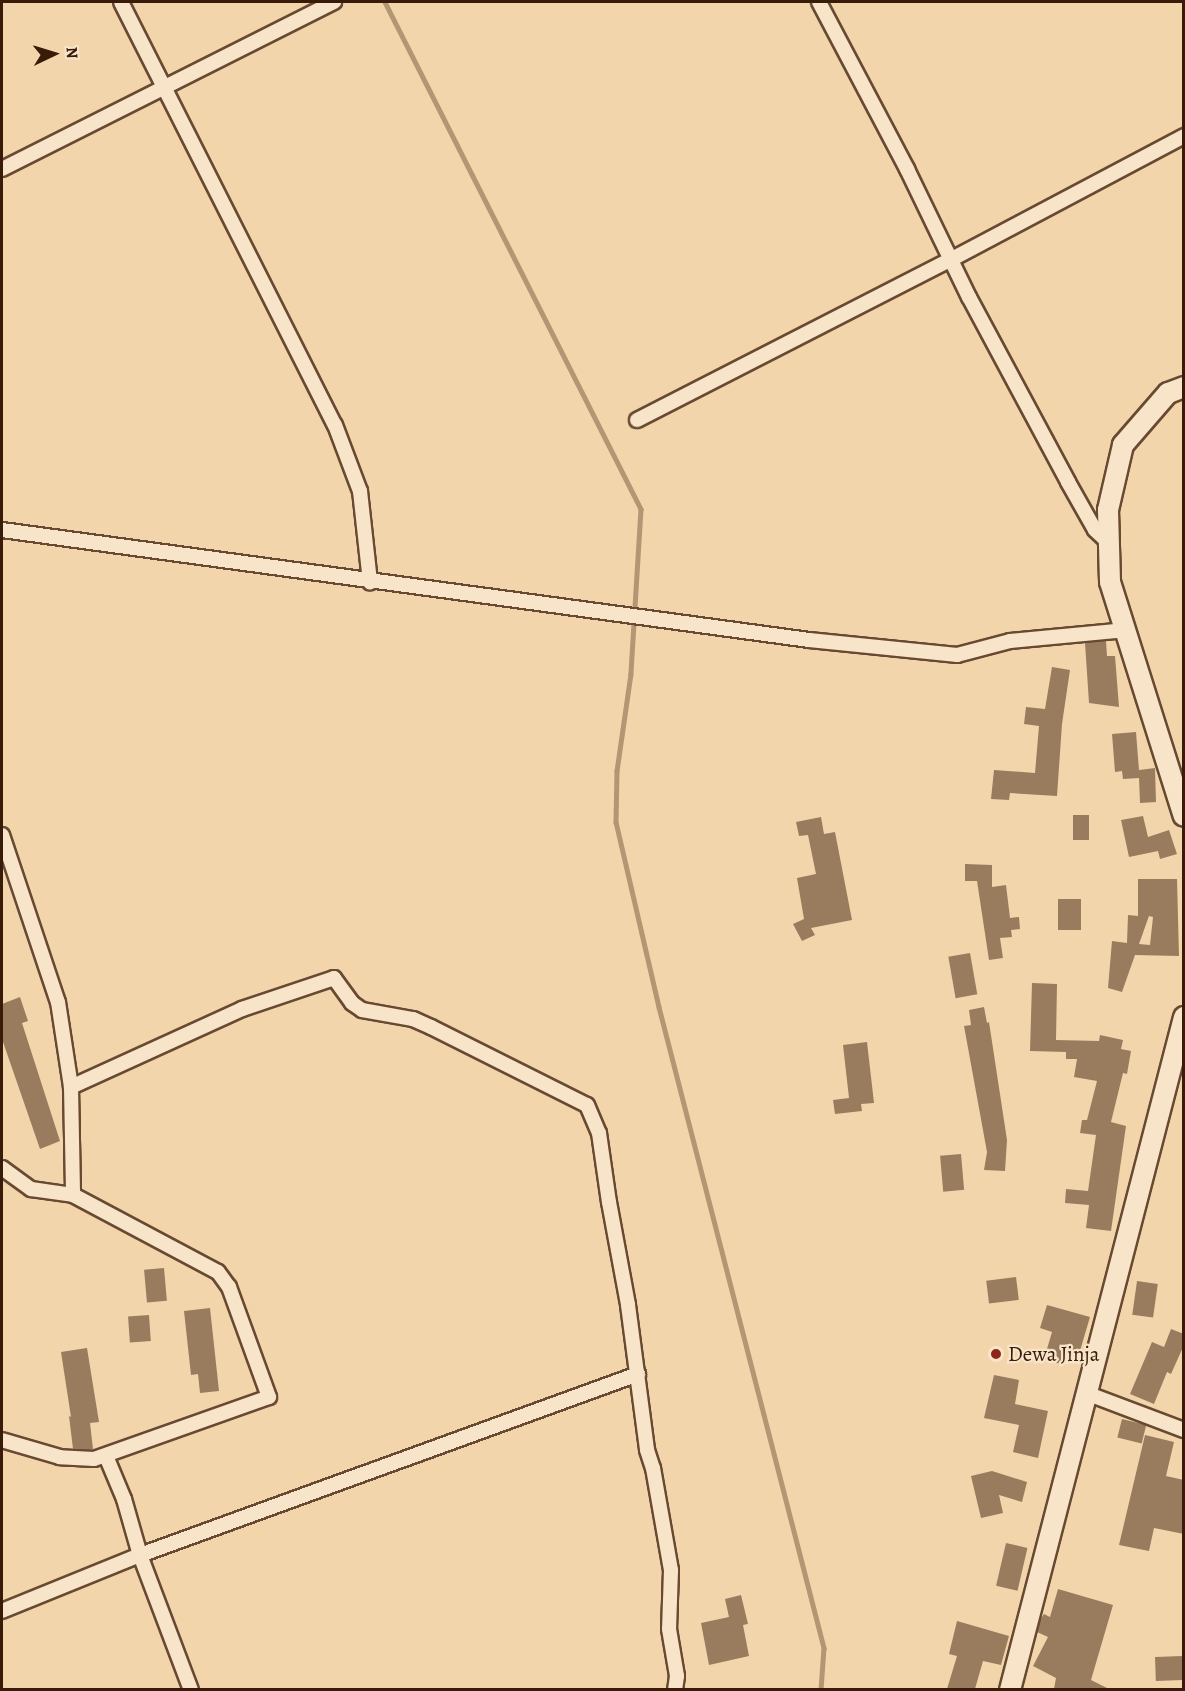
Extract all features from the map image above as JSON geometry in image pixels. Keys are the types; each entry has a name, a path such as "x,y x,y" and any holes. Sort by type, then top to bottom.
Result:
{"street":[{"path":"121,2 162,88 335,426 360,492 370,582"},
{"path":"2,169 334,2"},
{"path":"819,2 952,259 969,297 1068,482 1095,530 1109,543"},
{"path":"637,420 952,259 1184,136"},
{"path":"1184,387 1168,393 1123,445 1108,510 1110,582 1184,816"},
{"path":"2,530 370,582 809,640 957,655 1010,641 1126,630"},
{"path":"2,835 58,1002 71,1087 73,1195"},
{"path":"71,1087 242,1010 334,978 352,1003 363,1010 413,1019 572,1096 586,1105 599,1133 638,1374 647,1450 653,1468 671,1570 669,1629 677,1676 675,1689"},
{"path":"1010,1689 1184,1017"},
{"path":"2,1168 31,1189 73,1195 218,1272 230,1287 269,1397 106,1456 83,1460 60,1457 2,1440"},
{"path":"2,1611 140,1555 638,1374"},
{"path":"1086,1393 1184,1430"},
{"path":"106,1456 124,1499 140,1555 192,1689"}],"building":[{"path":"1106,641 1107,656 1115,656 1119,707 1089,703 1085,643"},
{"path":"1052,667 1070,670 1062,724 1057,796 1010,793 1009,800 991,799 994,770 1035,773 1039,726 1024,724 1026,707 1045,709"},
{"path":"1136,732 1139,770 1155,768 1156,802 1140,803 1139,778 1123,779 1122,771 1115,772 1112,734"},
{"path":"1073,815 1089,815 1089,840 1073,840"},
{"path":"1143,816 1148,837 1169,830 1177,854 1160,859 1158,851 1129,857 1121,820"},
{"path":"821,817 824,834 835,832 852,920 811,928 815,935 802,941 793,924 804,919 797,878 816,874 808,835 799,836 796,822"},
{"path":"965,864 992,865 992,887 1006,885 1010,918 1019,917 1020,929 1011,930 1012,937 1000,938 1003,958 989,960 977,881 965,881"},
{"path":"1138,879 1177,879 1179,956 1135,955 1122,992 1108,988 1112,941 1127,943 1128,915 1138,916","holes":["1149,916 1153,917 1150,945 1139,944"]},
{"path":"1058,899 1081,899 1081,930 1058,930"},
{"path":"970,953 977,994 956,998 948,957"},
{"path":"1032,983 1057,984 1056,1040 1099,1041 1100,1035 1123,1040 1121,1049 1131,1051 1127,1074 1123,1073 1111,1122 1126,1126 1111,1231 1086,1228 1089,1205 1065,1203 1066,1189 1088,1191 1096,1135 1080,1133 1082,1120 1087,1120 1097,1081 1074,1077 1077,1059 1066,1059 1066,1052 1030,1051"},
{"path":"20,997 28,1021 22,1023 60,1141 40,1149 2,1039 2,1004"},
{"path":"984,1007 987,1023 989,1022 1007,1140 1005,1171 984,1170 987,1152 964,1026 971,1025 969,1010"},
{"path":"867,1042 874,1103 861,1104 862,1111 835,1114 833,1100 849,1098 843,1045"},
{"path":"961,1154 964,1190 943,1192 940,1156"},
{"path":"164,1268 167,1301 147,1303 144,1270"},
{"path":"1016,1277 1019,1300 989,1303 986,1281"},
{"path":"1137,1281 1158,1284 1153,1318 1132,1315"},
{"path":"1047,1305 1090,1317 1077,1361 1066,1358 1064,1365 1044,1359 1052,1332 1040,1328"},
{"path":"210,1308 219,1391 200,1393 198,1374 191,1375 184,1311"},
{"path":"149,1315 151,1341 130,1342 128,1316"},
{"path":"1171,1329 1184,1334 1184,1345 1171,1374 1167,1372 1154,1404 1130,1394 1152,1342 1164,1347"},
{"path":"87,1348 99,1422 90,1423 93,1449 90,1450 73,1449 69,1416 71,1417 61,1352"},
{"path":"994,1375 1019,1380 1015,1404 1048,1411 1038,1458 1013,1452 1019,1425 984,1418"},
{"path":"1122,1419 1146,1425 1142,1443 1117,1437"},
{"path":"1145,1435 1174,1442 1166,1476 1184,1480 1184,1534 1154,1528 1149,1551 1119,1545"},
{"path":"992,1471 1027,1482 1022,1502 999,1495 1003,1513 981,1518 971,1476"},
{"path":"1006,1543 1027,1548 1018,1591 996,1586"},
{"path":"1058,1589 1113,1605 1091,1680 1109,1689 1054,1689 1056,1678 1033,1666 1048,1637 1037,1632 1040,1620 1044,1614 1050,1617"},
{"path":"741,1595 748,1624 743,1625 749,1656 709,1665 701,1623 729,1617 725,1599"},
{"path":"957,1621 1009,1636 1001,1665 983,1661 975,1689 947,1689 957,1656 949,1654"},
{"path":"1182,1656 1183,1680 1156,1681 1155,1657"}],"waterway":[{"path":"385,2 641,509 631,674 617,771 616,822 659,1007 824,1648 821,1690"}],"place":[{"name":"Dewa Jinja","path":"996,1354"}]}
